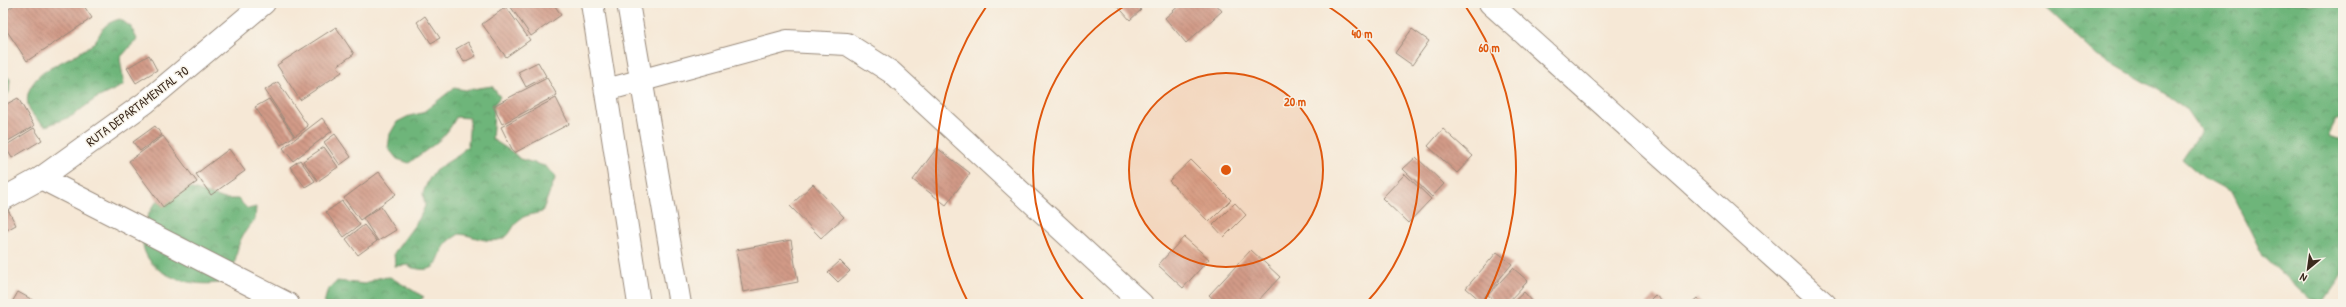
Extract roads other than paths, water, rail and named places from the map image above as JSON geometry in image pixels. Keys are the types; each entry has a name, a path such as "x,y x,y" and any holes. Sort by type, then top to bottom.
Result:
{"street":[{"name":"RUTA DEPARTAMENTAL 70","path":"3,199 41,178 145,103 264,3"},
{"path":"592,3 639,304"},
{"path":"628,3 680,304"},
{"path":"1490,3 1825,304"},
{"path":"606,90 642,82 787,41 847,44 891,72 1142,304"},
{"path":"41,178 288,304"}]}
